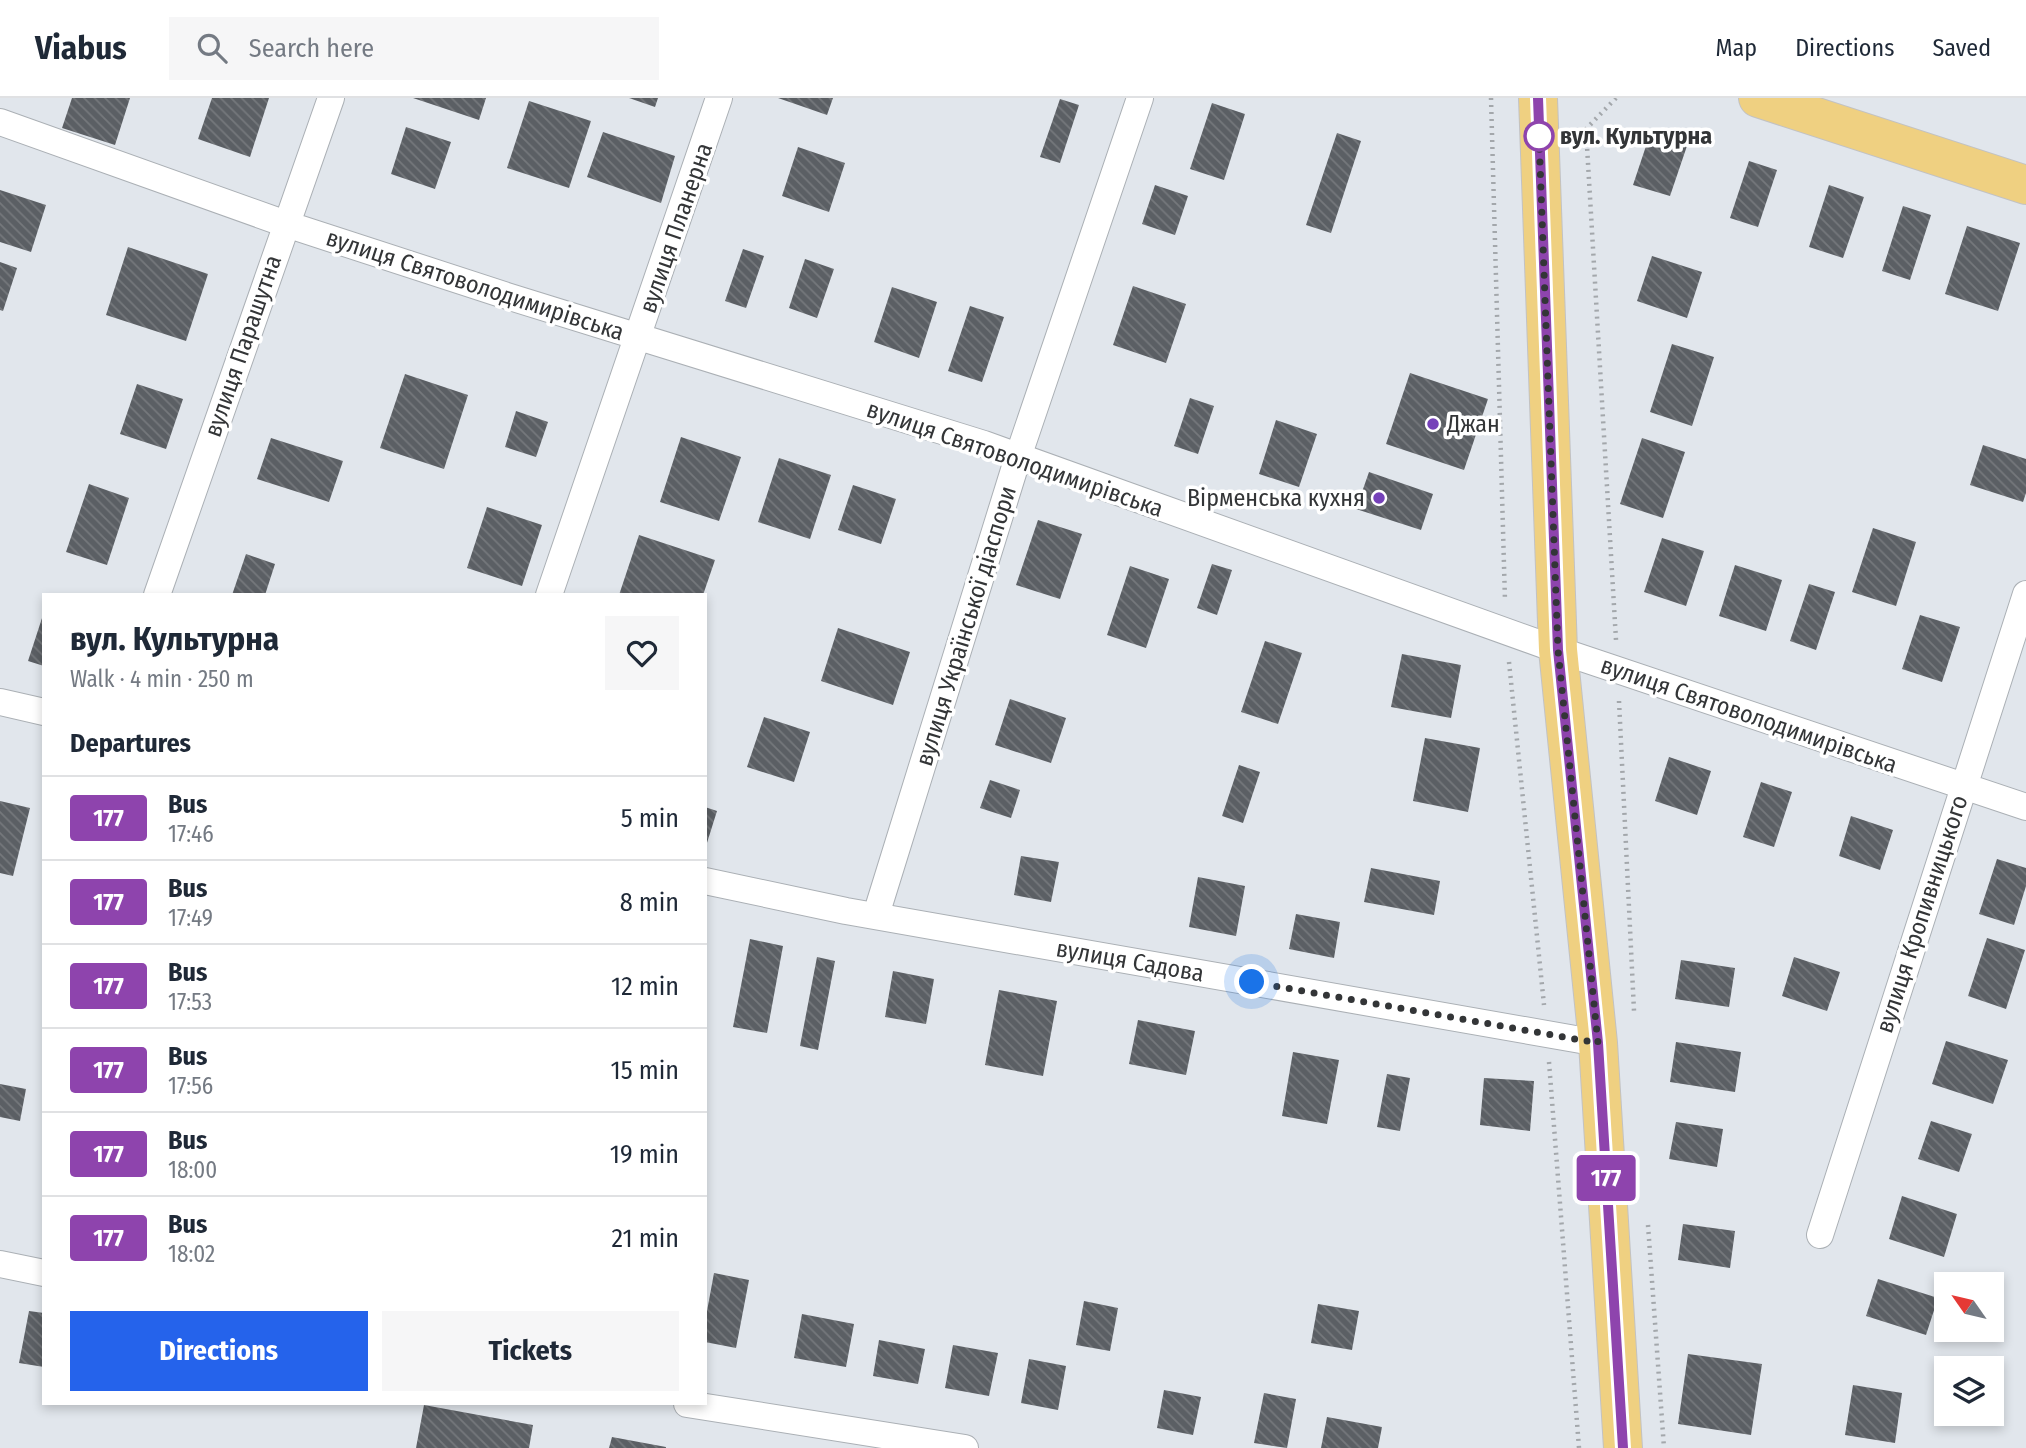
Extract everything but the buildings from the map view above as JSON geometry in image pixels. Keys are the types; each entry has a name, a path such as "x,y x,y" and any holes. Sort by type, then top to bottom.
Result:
{"main road":[{"path":"1538,98 1558,650 1598,1043 1623,1448"},
{"path":"1758,98 1800,105 2026,185"}],"street":[{"name":"вулиця Парашутна","path":"158,593 331,98"},
{"name":"вулиця Планерна","path":"550,593 719,98"},
{"name":"вулиця Української діаспори","path":"876,915 1018,457 1140,98"},
{"name":"вулиця Святоволодимирівська","path":"0,122 286,224 984,444 1618,671 2026,807"},
{"name":"вулиця Кропивницького","path":"1820,1235 2026,594"},
{"path":"0,702 42,712"},
{"name":"вулиця Садова","path":"707,881 876,915 1598,1043"},
{"path":"0,1264 42,1273"},
{"path":"693,1405 965,1448"}],"path":[{"path":"1490,98 1505,631 1546,1034 1579,1448"},
{"path":"1616,98 1586,129 1618,671 1634,1014"},
{"path":"1648,1221 1664,1448"}],"bus line":[{"name":"177","path":"1538,98 1558,650 1598,1043 1623,1448"}],"place":[{"name":"вул. Культурна","path":"1539,136"},
{"name":"Джан","path":"1433,424"},
{"name":"Вірменська кухня","path":"1379,498"}],"route":[{"path":"1252,982 1598,1043 1558,650 1539,136"}]}
